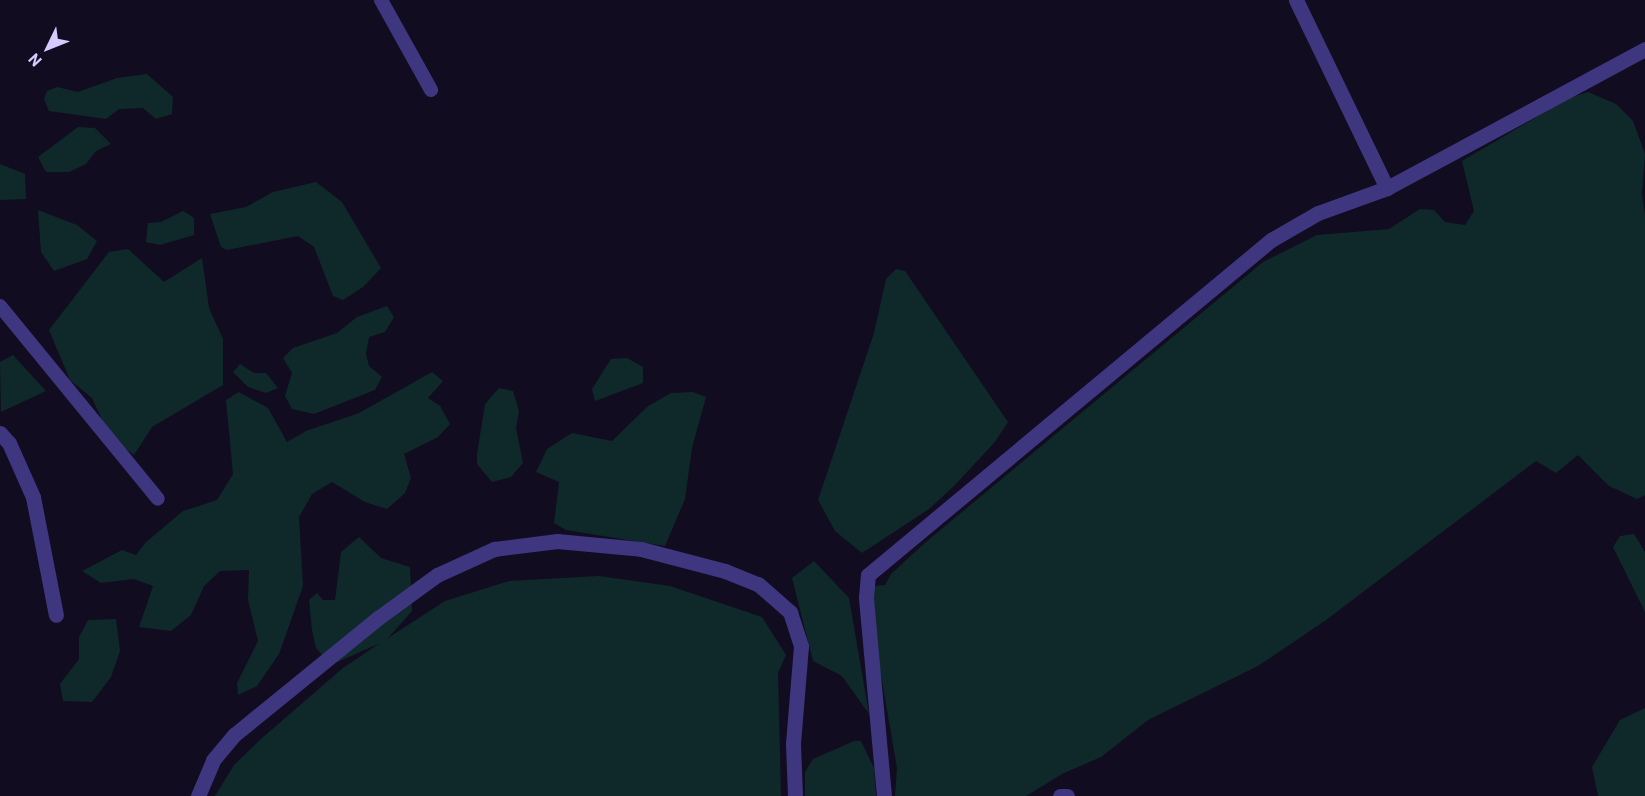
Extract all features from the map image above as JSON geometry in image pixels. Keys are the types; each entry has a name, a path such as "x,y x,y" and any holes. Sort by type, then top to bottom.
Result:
{"street":[{"path":"1296,0 1387,188"},
{"path":"884,796 866,597 868,575 1271,240 1318,213 1387,188 1645,49"},
{"path":"0,433 9,443 33,497 56,615"},
{"path":"198,796 213,760 234,735 378,618 437,575 494,549 557,541 641,549 725,571 758,584 790,612 801,646 792,744 795,796"},
{"path":"1060,796 1067,796"}],"lane":[{"path":"381,0 431,90"},
{"path":"0,306 158,499"}],"green space":[{"path":"147,74 173,97 172,114 156,119 143,108 119,109 106,119 49,111 44,99 47,91 57,87 78,92 117,78"},
{"path":"1588,92 1616,104 1633,121 1645,154 1642,194 1645,215 1645,495 1637,499 1609,486 1578,455 1556,473 1536,461 1326,620 1258,666 1148,720 1101,757 1062,774 1026,796 895,796 897,768 874,634 874,586 885,585 891,574 927,541 1263,262 1317,235 1389,229 1420,209 1434,210 1445,222 1465,225 1474,211 1462,161 1569,98"},
{"path":"78,127 95,128 111,144 96,151 86,164 69,172 46,172 38,157"},
{"path":"0,164 25,174 26,199 0,200"},
{"path":"316,182 342,202 381,268 363,287 343,300 333,296 314,247 298,236 227,250 221,247 210,214 246,207 273,192"},
{"path":"38,210 77,225 97,241 87,259 54,271 41,252"},
{"path":"183,211 194,218 194,235 160,245 146,242 148,223 161,222"},
{"path":"128,249 164,282 202,258 209,308 223,339 223,385 152,427 134,455 120,445 104,424 92,398 70,380 49,330 109,252"},
{"path":"896,269 905,271 1008,422 994,443 929,509 862,553 835,531 818,500 874,333 886,279"},
{"path":"387,306 394,317 385,332 369,337 366,354 369,366 382,377 375,390 314,414 292,409 285,396 292,373 283,358 293,348 337,333 357,317"},
{"path":"13,355 46,391 1,412 0,362"},
{"path":"627,358 643,367 643,383 595,401 592,389 611,359"},
{"path":"240,364 254,373 266,373 278,388 266,393 248,387 233,372"},
{"path":"432,372 443,381 428,398 440,406 450,424 438,437 404,454 411,478 405,493 387,509 365,502 332,482 312,494 299,517 303,586 279,654 257,686 238,695 237,683 258,641 248,600 249,570 220,571 204,586 191,615 171,631 139,627 153,586 134,579 101,583 82,571 122,550 136,555 145,543 183,511 217,500 233,474 226,400 239,392 268,408 287,442 306,431 359,413"},
{"path":"499,388 513,391 519,411 516,428 523,463 511,477 492,482 477,464 477,454 485,404"},
{"path":"693,392 706,397 692,448 685,499 665,546 566,530 554,523 559,482 536,472 547,449 572,433 612,441 648,406 671,393"},
{"path":"1634,534 1645,552 1645,612 1613,547 1620,536"},
{"path":"359,537 381,558 410,567 412,611 388,638 445,601 509,581 599,576 670,586 762,617 786,655 778,673 781,796 215,796 234,765 262,738 343,668 380,643 331,665 316,648 312,630 309,600 317,593 323,600 335,600 341,552"},
{"path":"814,561 849,598 869,714 842,676 813,661 792,578"},
{"path":"116,619 120,651 111,677 92,702 63,701 60,684 79,659 79,637 88,620"},
{"path":"1645,708 1645,796 1598,796 1592,767 1620,720"},
{"path":"854,741 861,741 874,768 876,796 805,796 805,772 813,759"}]}
